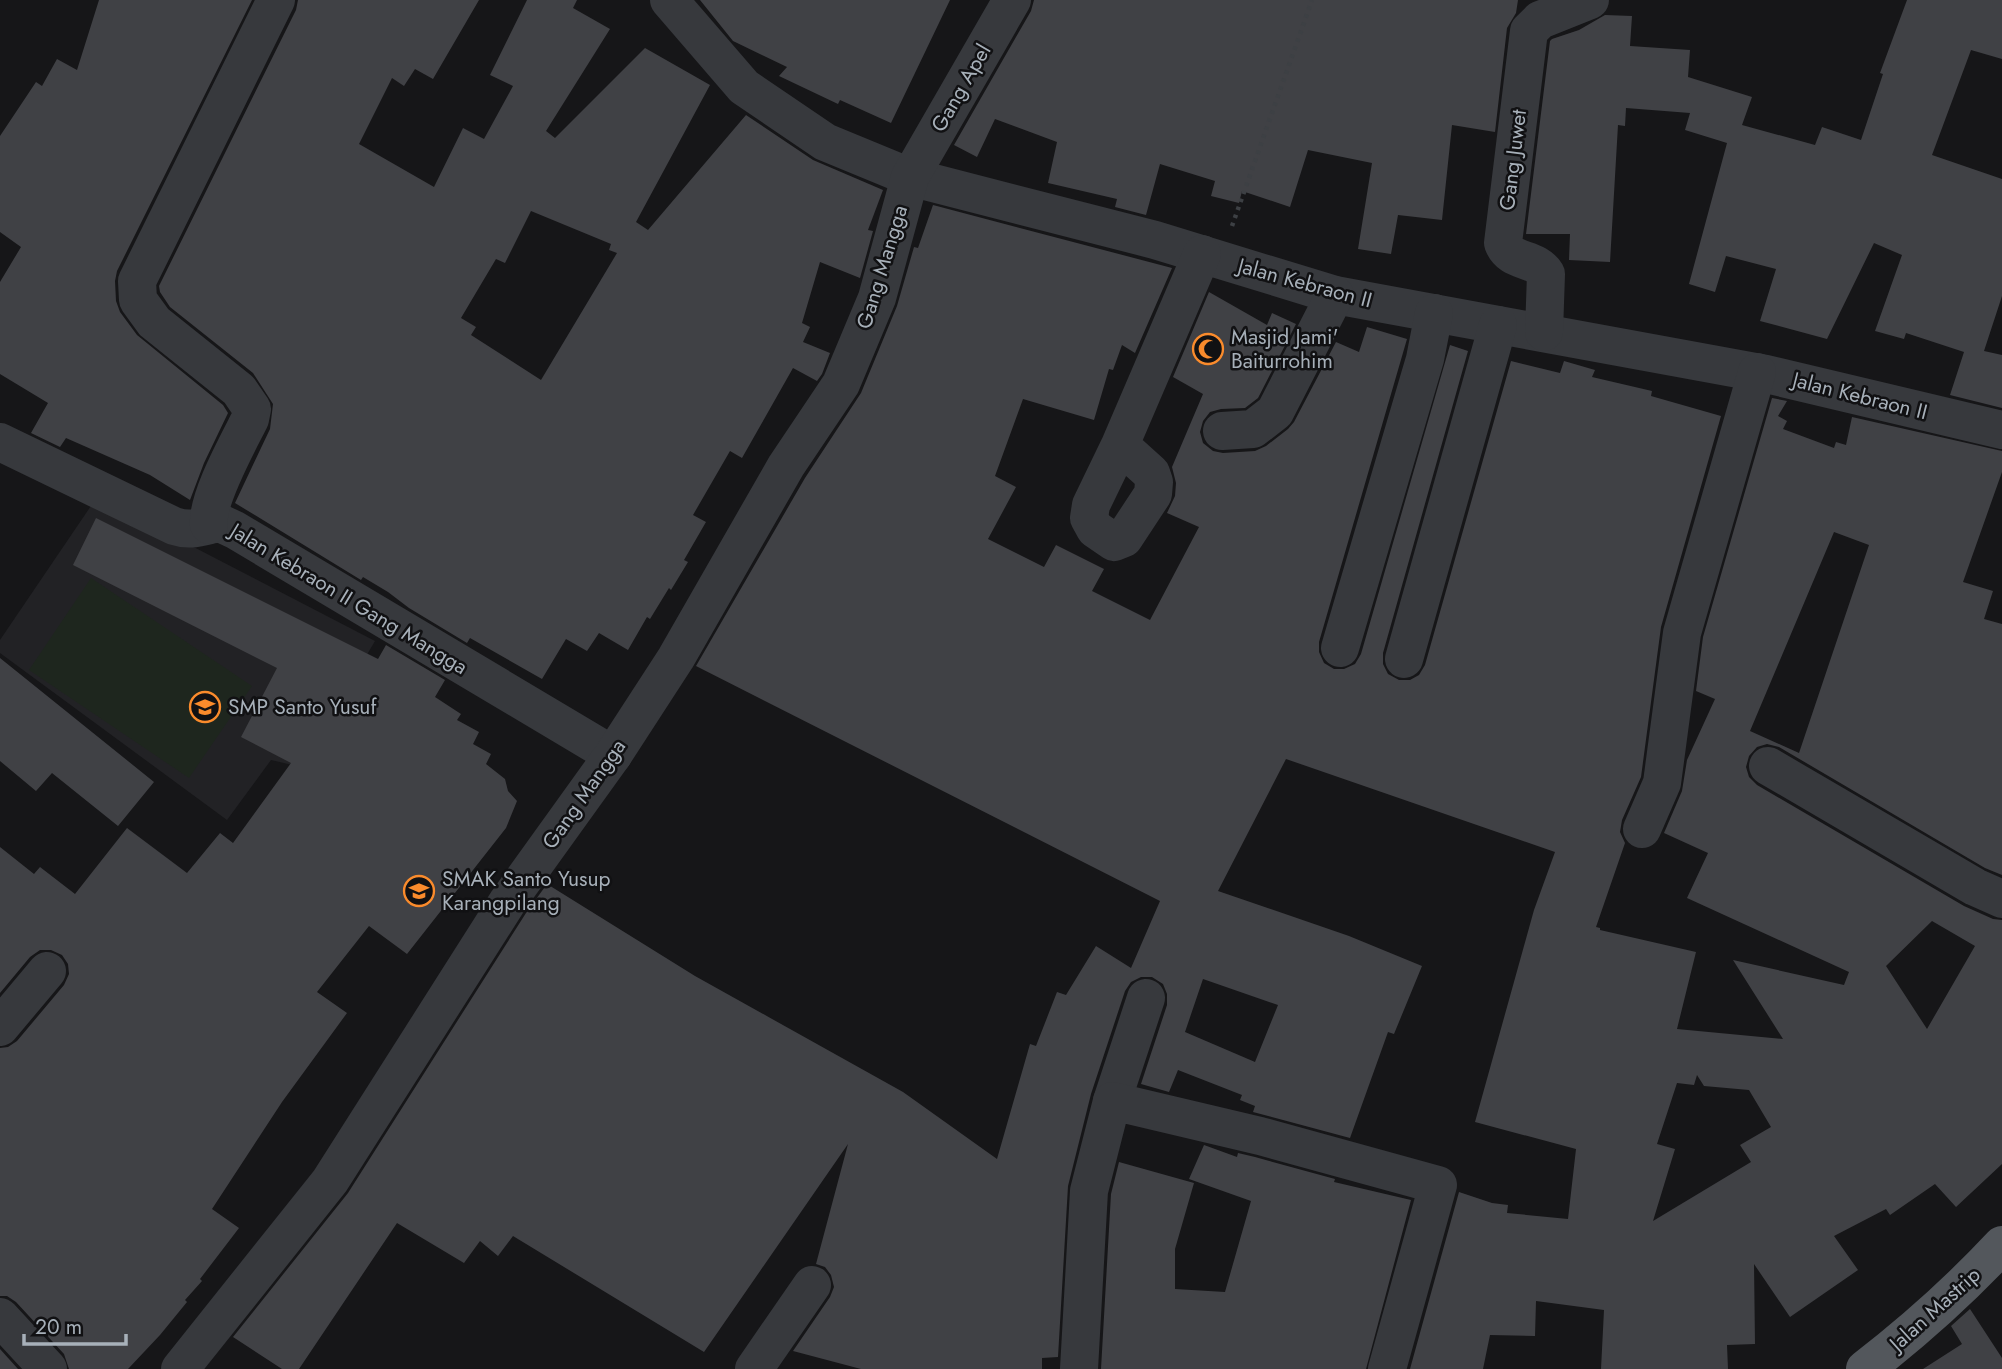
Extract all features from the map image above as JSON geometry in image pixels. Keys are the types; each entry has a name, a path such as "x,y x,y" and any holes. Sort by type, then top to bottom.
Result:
{"main road":[{"name":"Jalan Mastrip","path":"1865,1369 1976,1274 2002,1245"}],"street":[{"path":"209,525 208,516 215,495 250,419 252,409 239,390 154,322 138,300 138,281 276,0"},
{"name":"Jalan Kebraon II","path":"669,0 744,87 825,142 909,177 1155,240 1335,295 1757,372 2002,430"},
{"name":"Gang Apel","path":"909,177 1012,0"},
{"name":"Gang Juwet","path":"1544,332 1546,274 1542,266 1513,257 1506,252 1503,243 1529,31 1541,20 1590,0"},
{"name":"Gang Mangga","path":"180,1369 330,1181 508,901 613,755 676,658 786,466 841,384 877,298 909,177"},
{"path":"1120,445 1211,257"},
{"path":"1222,431 1253,429 1275,412 1335,295"},
{"path":"1340,648 1425,359 1434,313"},
{"path":"1404,659 1498,324"},
{"path":"1642,829 1662,783 1682,633 1757,372"},
{"name":"Jalan Kebraon II Gang Mangga","path":"0,442 174,526 197,530 220,523 235,530 613,755"},
{"path":"1769,766 1975,887 2002,899"},
{"path":"0,1027 47,971"},
{"path":"1079,1369 1089,1191 1112,1101 1146,998"},
{"path":"1112,1101 1260,1136 1438,1185 1387,1369"},
{"path":"754,1369 813,1285"},
{"path":"0,1317 48,1369"}],"path":[{"path":"1211,257 1312,0"}],"shaded area":[{"name":"SMP Santo Yusuf","path":"97,497 375,641 301,767 271,760 227,820 0,653 0,640"},
{"path":"91,578 252,686 189,778 29,670"}],"building":[{"path":"99,0 252,0 117,271 115,281 116,301 120,312 137,335 223,405 228,413 190,500 150,475 66,438 60,447 31,433 48,403 0,374 0,282 21,247 0,232 0,136 36,82 42,86 57,59 77,70"},
{"path":"298,0 479,0 433,79 415,69 404,86 392,78 359,144 434,187 463,128 484,139 513,86 490,75 527,0 577,0 573,8 610,29 546,131 555,138 645,48 710,85 636,222 648,230 746,115 813,160 883,190 868,230 873,231 860,278 820,262 802,323 810,327 803,342 830,353 822,374 817,381 793,368 742,458 730,451 693,515 706,522 684,560 688,562 650,619 647,617 628,650 599,633 587,651 566,639 542,679 470,638 467,643 388,592 363,577 361,580 235,503 270,429 273,404 253,373 170,307 159,286 296,10","holes":["531,211 611,244 609,250 617,253 541,380 471,335 476,327 461,318 496,259 505,263"]},
{"path":"700,0 950,0 891,123 840,100 838,104 779,76 787,67 733,41"},
{"path":"1034,0 1518,0 1516,13 1507,28 1495,132 1452,125 1442,220 1398,215 1391,254 1358,249 1372,163 1308,150 1290,207 1242,191 1239,203 1211,196 1215,181 1160,164 1146,215 1115,207 1117,199 1048,183 1057,142 995,119 977,157 954,145 1031,11"},
{"path":"1907,0 2002,0 2002,59 1971,50 1932,155 2002,179 2002,296 1984,351 2002,355 2002,408 1950,395 1964,352 1906,333 1904,339 1875,331 1902,255 1874,243 1827,339 1760,321 1776,269 1726,256 1715,292 1689,284 1727,143 1685,130 1690,113 1626,108 1625,126 1618,125 1610,262 1569,260 1570,234 1526,234 1552,39 1579,30 1605,15 1632,16 1630,46 1690,50 1688,77 1752,97 1742,125 1815,145 1822,127 1861,140 1883,74 1880,73"},
{"path":"933,205 1172,268 1135,353 1122,345 1113,370 1109,369 1094,420 1023,399 995,476 1016,487 988,539 1044,567 1056,545 1104,569 1092,591 1150,620 1199,527 1167,513 1175,496 1176,483 1172,467 1203,394 1173,377 1209,292 1267,325 1272,313 1296,324 1258,398 1245,408 1210,412 1203,421 1200,432 1203,443 1213,451 1255,451 1288,429 1336,342 1359,352 1367,327 1407,339 1319,642 1319,652 1324,663 1334,669 1344,669 1355,664 1361,654 1450,345 1468,351 1383,653 1383,664 1388,674 1399,680 1410,680 1419,675 1425,665 1511,361 1560,373 1564,361 1595,370 1592,377 1652,391 1651,396 1721,416 1661,627 1641,777 1622,820 1620,832 1625,843 1596,927 1696,952 1677,1029 1783,1039 1733,960 1844,985 1849,972 1687,898 1708,853 1664,833 1682,791 1687,760 1715,699 1696,691 1703,637 1772,398 1787,401 1778,416 1787,421 1783,429 1834,448 1836,442 1846,445 1852,417 2002,451 2002,472 1963,582 1993,591 1984,619 2002,624 2002,875 1985,868 1779,747 1767,744 1757,747 1749,756 1746,767 1749,777 1757,785 1964,906 1993,919 2002,920 2002,1164 1956,1207 1935,1184 1890,1215 1886,1209 1834,1236 1858,1270 1790,1317 1754,1264 1755,1344 1727,1345 1728,1369 1601,1369 1604,1310 1536,1301 1535,1336 1490,1335 1483,1369 1410,1369 1459,1192 1492,1203 1508,1205 1507,1213 1568,1219 1576,1149 1475,1122 1534,910 1555,852 1286,759 1218,891 1349,936 1422,966 1394,1034 1388,1032 1350,1138 1253,1112 1255,1106 1240,1100 1242,1095 1178,1070 1169,1092 1141,1084 1167,1005 1167,994 1163,984 1152,977 1141,977 1131,982 1125,991 1091,1094 1068,1186 1058,1357 1042,1358 1042,1369 861,1369 793,1351 834,1287 831,1275 825,1267 816,1264 848,1144 704,1352 513,1236 498,1256 480,1241 464,1263 397,1223 299,1369 282,1369 233,1337 348,1193 547,884 695,976 903,1092 997,1159 1030,1044 1036,1046 1057,992 1066,995 1096,946 1131,968 1160,901 696,666 805,478 861,393 897,306 914,247 918,248","holes":["1834,532 1869,545 1799,753 1750,731","1932,921 1975,946 1927,1029 1886,966","1203,979 1278,1005 1255,1062 1185,1032","1697,1075 1704,1086 1749,1090 1771,1127 1740,1145 1751,1162 1653,1221 1675,1149 1657,1144 1677,1083 1694,1085"]},
{"path":"96,518 378,659 386,645 445,680 435,697 461,714 457,720 479,732 473,744 491,754 486,764 505,779 508,791 517,801 506,828 407,954 369,926 317,992 347,1013 282,1102 212,1209 239,1228 200,1279 202,1281 185,1300 187,1302 128,1369 69,1369 64,1354 16,1302 7,1296 0,1296 0,1048 8,1047 17,1041 64,985 69,974 68,964 62,955 51,950 40,950 30,957 0,993 0,847 34,874 40,867 75,894 127,828 187,873 220,833 233,843 291,763 241,737 277,668 73,565"},
{"path":"0,658 154,782 118,826 52,773 36,791 0,761"},
{"path":"1204,1145 1237,1157 1238,1153 1255,1157 1335,1179 1334,1182 1411,1200 1366,1369 1101,1369 1111,1194 1119,1162 1194,1183 1175,1249 1175,1289 1225,1292 1251,1201 1189,1179"},
{"path":"1970,1309 2002,1358 2002,1369 1923,1369 1962,1344 1951,1326"},
{"path":"0,1349 18,1369 0,1369"}],"place":[{"name":"Masjid Jami' Baiturrohim","path":"1208,349"},
{"name":"SMP Santo Yusuf","path":"205,707"},
{"name":"SMAK Santo Yusup Karangpilang","path":"419,891"}]}
